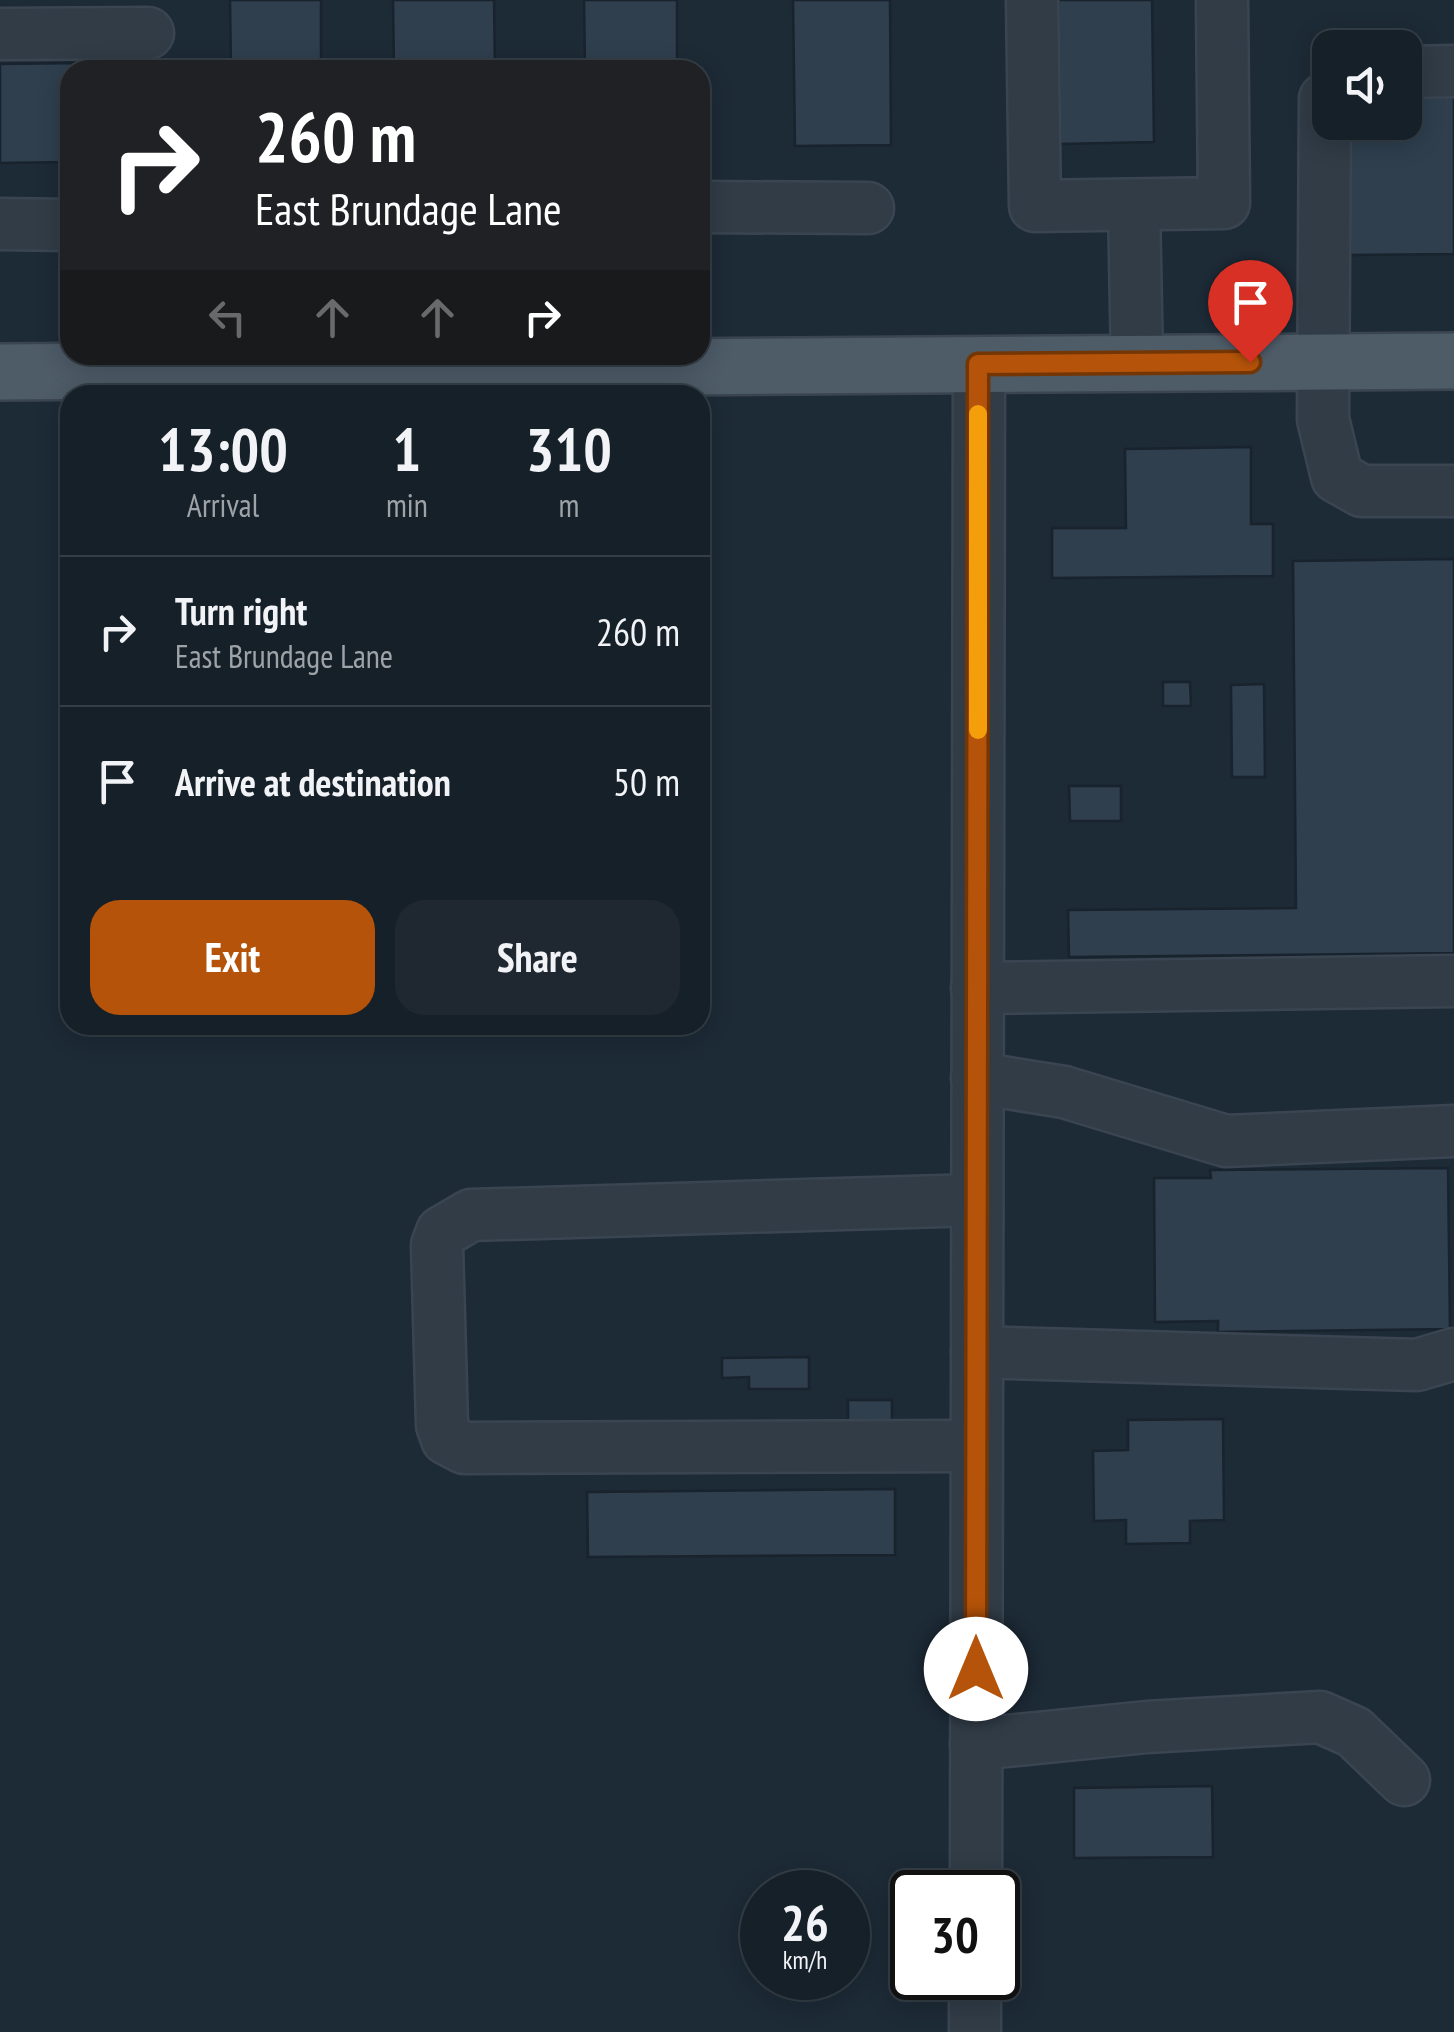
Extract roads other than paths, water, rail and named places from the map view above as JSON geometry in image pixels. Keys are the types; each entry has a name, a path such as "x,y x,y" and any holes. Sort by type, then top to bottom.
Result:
{"main road":[{"path":"710,362 1454,361"},
{"path":"0,372 144,365"}],"street":[{"path":"1032,0 1035,206 1224,203 1222,0"},
{"path":"0,34 148,34"},
{"path":"1422,72 1454,71"},
{"path":"1325,140 1323,419 1337,477 1362,491 1454,491"},
{"path":"1134,205 1137,363"},
{"path":"710,207 868,208"},
{"path":"0,224 60,225"},
{"path":"976,1870 978,364"},
{"path":"977,988 1454,981"},
{"path":"977,1078 1064,1092 1226,1141 1454,1131"},
{"path":"976,1446 464,1448 448,1439 442,1425 437,1245 442,1232 470,1215 977,1200"},
{"path":"977,1352 1417,1365 1454,1354"},
{"path":"976,1744 1147,1726 1320,1718 1354,1732 1404,1780"},
{"path":"975,2000 975,2032"}]}
